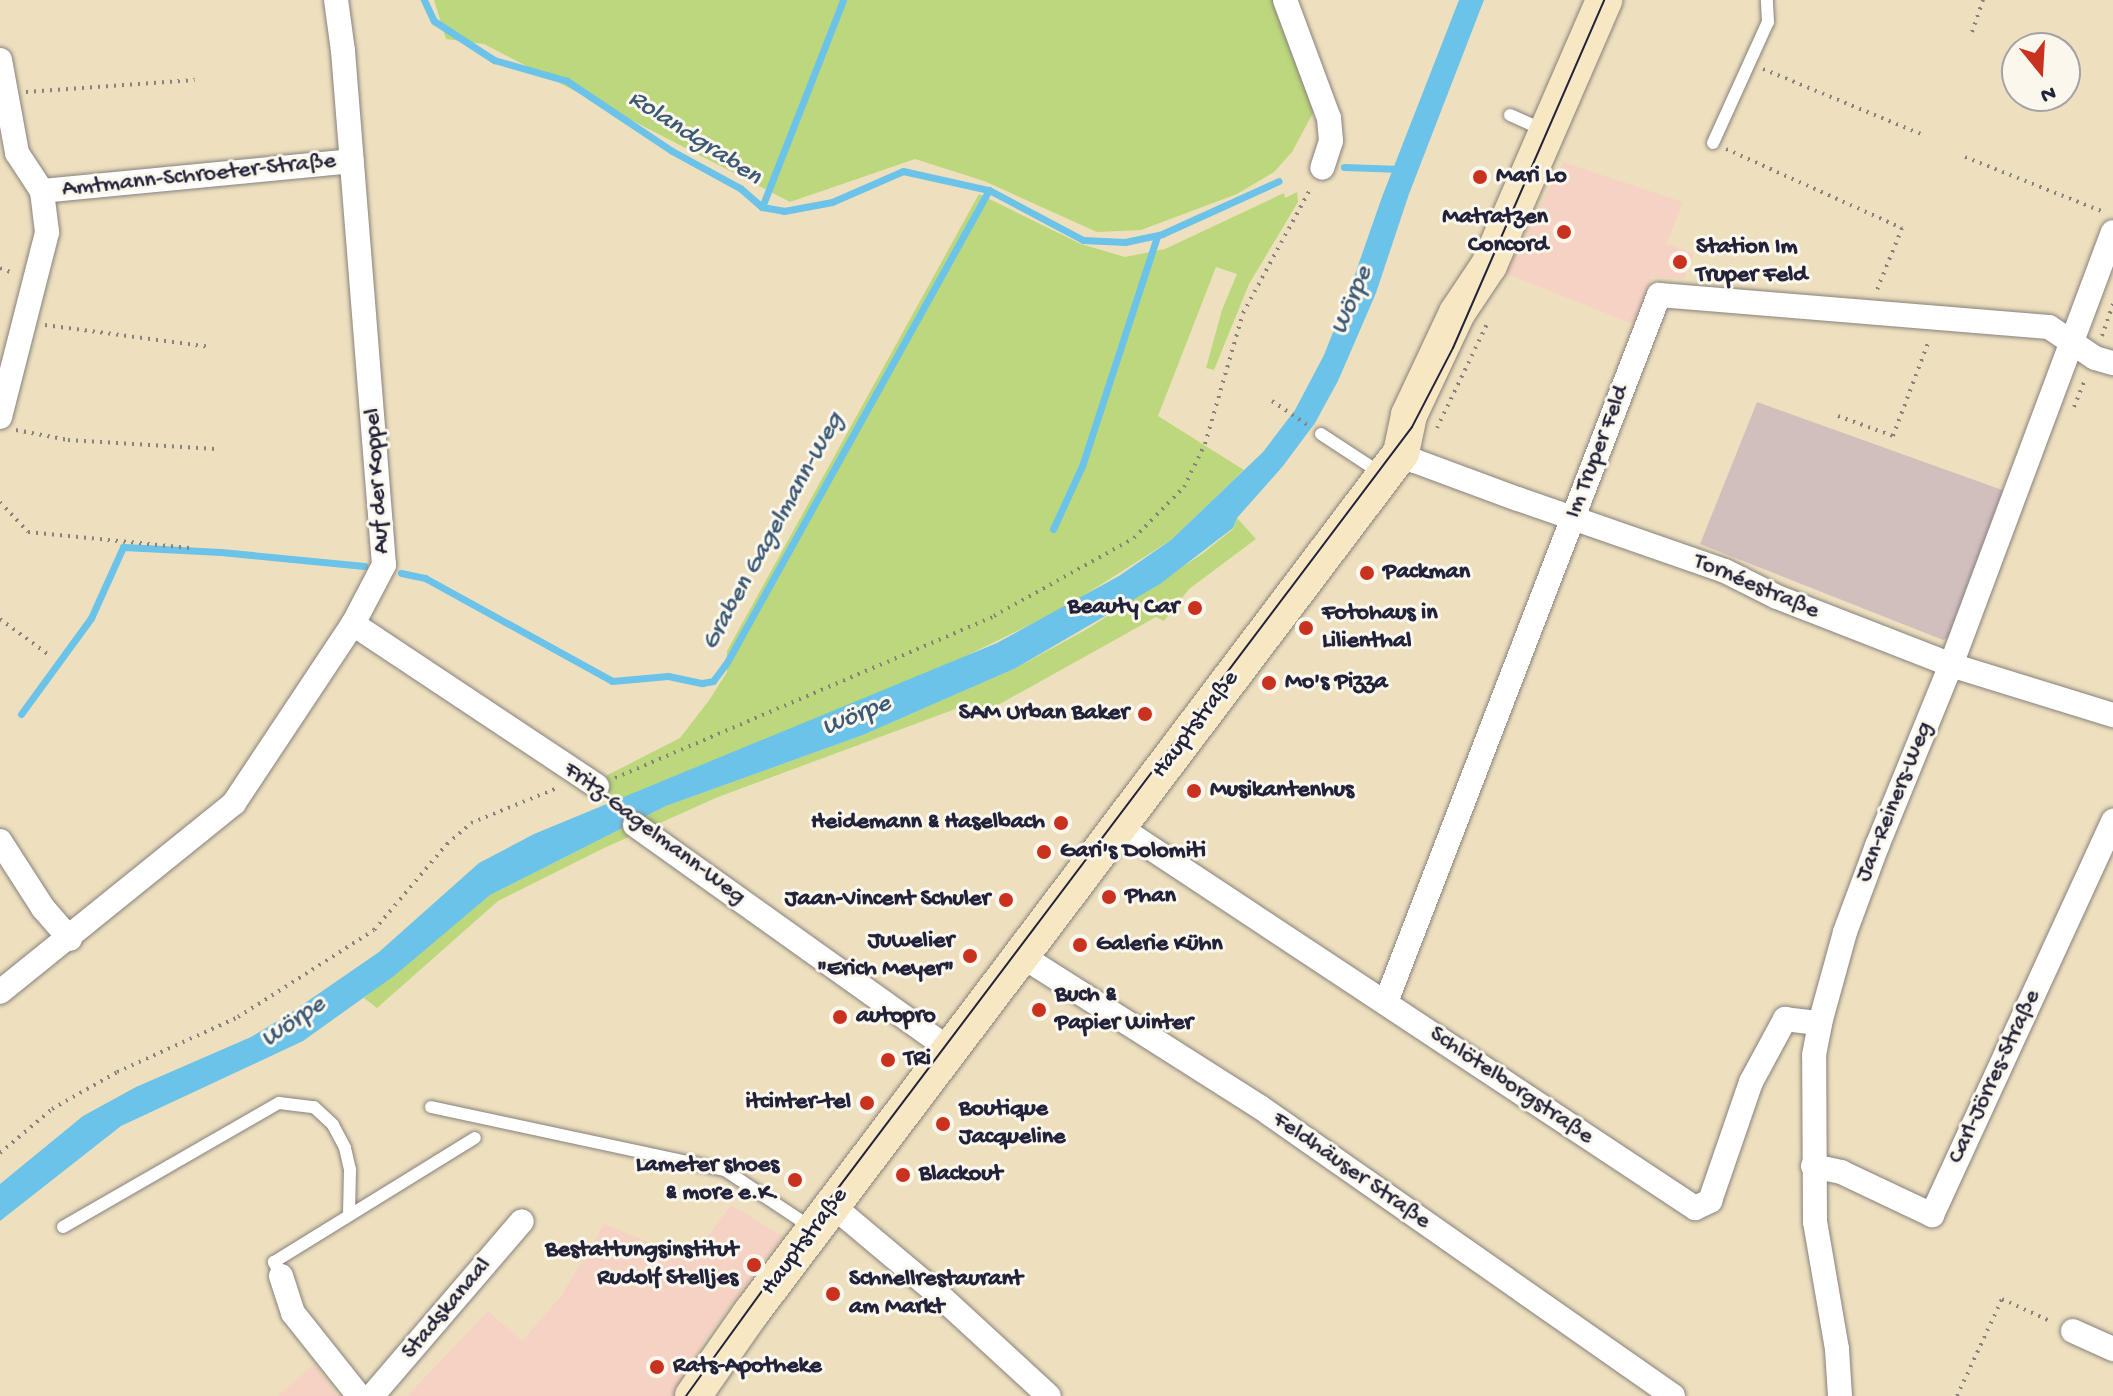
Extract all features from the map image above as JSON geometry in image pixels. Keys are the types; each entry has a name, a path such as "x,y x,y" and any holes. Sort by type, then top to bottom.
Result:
{"street":[{"name":"Auf der Koppel","path":"0,992 70,939 234,803 353,624 384,565 336,0"},
{"path":"1285,0 1329,118 1331,141 1322,168"},
{"name":"Hauptstraße","path":"693,1396 1393,464 1409,415 1457,313 1489,265 1604,0"},
{"name":"Amtmann-Schroeter-Straße","path":"0,60 17,153 42,191 352,161"},
{"path":"7,424 24,322 47,232 42,191"},
{"name":"Jan-Reiners-Weg","path":"1840,1396 1837,1349 1815,1222 1814,1055 1820,1023 1845,932 1951,665 2113,232"},
{"name":"Im Truper Feld","path":"1386,1002 1659,295 2049,327 2074,343"},
{"path":"2074,343 2104,360"},
{"name":"Tornéestraße","path":"1393,464 1415,461 1725,571 1777,597 1951,665 2113,715"},
{"name":"Fritz-Gagelmann-Weg","path":"353,624 597,786"},
{"name":"Carl-Jörres-Straße","path":"1813,1166 1841,1172 1932,1215 2113,821"},
{"name":"Fritz-Gagelmann-Weg","path":"635,825 951,1050"},
{"name":"Schlötelborgstraße","path":"1119,827 1695,1208 1710,1201 1751,1082 1785,1019 1820,1023"},
{"path":"0,841 43,908 70,939"},
{"name":"Feldhäuser Straße","path":"1022,956 1260,1107 1673,1396"},
{"path":"824,1218 939,1295 1049,1396"},
{"name":"Stadskanaal","path":"372,1396 522,1221"},
{"path":"281,1276 293,1313 359,1396"},
{"path":"2073,1331 2113,1349"}],"lane":[{"path":"1713,143 1768,22 1769,1"},
{"path":"1510,115 1547,131"},
{"path":"1321,434 1393,464"},
{"path":"63,1227 279,1103 314,1107 333,1125 345,1148 350,1170 349,1215"},
{"path":"431,1107 725,1170 824,1218"},
{"path":"281,1276 274,1262 475,1138"}],"path":[{"path":"1972,32 1983,0"},
{"path":"1749,63 1923,135"},
{"path":"6,94 195,80"},
{"path":"1713,143 1902,228 1868,313"},
{"path":"1965,157 2113,216"},
{"path":"0,1153 52,1109 117,1072 238,1017 374,930 447,844 471,823 524,798 564,785 597,786 754,722 994,616 1134,538 1184,487 1205,444 1243,313 1322,168"},
{"path":"2104,360 2113,304"},
{"path":"1838,416 1893,436 1937,318"},
{"path":"24,322 209,347"},
{"path":"1272,401 1321,434"},
{"path":"7,424 68,440 216,449"},
{"path":"0,502 28,532 189,548"},
{"path":"0,619 49,655"},
{"path":"1957,1396 2002,1299 2073,1331"}],"shaded area":[{"path":"1563,162 1683,202 1666,244 1694,253 1684,279 1652,277 1633,324 1505,273"},
{"path":"1757,402 2005,491 1949,638 1943,640 1700,544"},
{"path":"731,1205 782,1236 705,1339 674,1396 407,1396 488,1311 522,1341 561,1296 604,1224 691,1259"},
{"path":"314,1364 338,1396 278,1396"}],"green space":[{"path":"434,0 1273,0 1291,38 1314,111 1292,152 1274,172 1237,194 1141,230 1097,232 984,181 915,159 790,202 484,44 446,39"},
{"path":"1297,192 1298,202 1249,284 1214,370 1206,368 1222,310 1237,274 1216,267 1158,416 1244,470 1171,540 1064,608 931,673 616,801 598,780 680,738 727,672 727,651 979,194 1081,244 1125,257 1165,249 1284,193 1285,198"},
{"path":"1237,518 1256,539 1189,589 1164,621 1156,617 980,715 969,704 718,797 604,848 498,901 377,1008 364,998 490,895 666,806 863,735 1016,668 1089,628 1202,554 1233,529"}],"water":[{"name":"Wörpe","path":"1459,0 1484,0 1409,194 1376,293 1338,381 1315,423 1283,466 1237,518 1233,528 1160,584 1016,668 863,735 666,806 490,895 394,976 303,1041 121,1126 0,1221 0,1184 83,1116 136,1087 251,1037 289,1014 379,952 479,863 534,834 997,643 1119,576 1171,540 1263,452 1295,410 1324,355"}],"waterway":[{"name":"Rolandgraben","path":"424,0 434,21 494,60 567,81 672,151 740,188 762,207 784,211 832,202 903,171 989,190 1083,240 1125,242 1162,234 1279,181"},
{"path":"762,207 843,0"},
{"name":"Rolandgraben","path":"1344,167 1401,169"},
{"name":"Graben Gagelmann-Weg","path":"401,573 425,578 612,681 668,676 702,683 713,681 726,664 989,190"},
{"path":"1053,529 1082,466 1157,236"},
{"name":"Graben Gagelmann-Weg","path":"21,714 91,618 123,547 221,552 364,566"}],"tram line":[{"path":"686,1396 799,1240 1412,427 1453,348 1604,0"}],"place":[{"name":"Mari Lo","path":"1480,177"},
{"name":"Matratzen Concord","path":"1564,232"},
{"name":"Station Im Truper Feld","path":"1680,262"},
{"name":"Packman","path":"1367,573"},
{"name":"Beauty Car","path":"1195,608"},
{"name":"Fotohaus in Lilienthal","path":"1306,628"},
{"name":"Mo's Pizza","path":"1269,683"},
{"name":"SAM Urban Baker","path":"1145,714"},
{"name":"Musikantenhus","path":"1194,791"},
{"name":"Heidemann & Haselbach","path":"1061,823"},
{"name":"Gari's Dolomiti","path":"1044,852"},
{"name":"Phan","path":"1109,897"},
{"name":"Jaan-Vincent Schuler","path":"1006,900"},
{"name":"Galerie Kühn","path":"1080,945"},
{"name":"Juwelier \"Erich Meyer\"","path":"970,956"},
{"name":"Buch & Papier Winter","path":"1039,1010"},
{"name":"autopro","path":"840,1017"},
{"name":"TRi","path":"888,1060"},
{"name":"itcinter-tel","path":"867,1103"},
{"name":"Boutique Jacqueline","path":"943,1124"},
{"name":"Blackout","path":"903,1175"},
{"name":"Lameter shoes & more e.K.","path":"795,1180"},
{"name":"Bestattungsinstitut Rudolf Stelljes","path":"754,1265"},
{"name":"Schnellrestaurant am Markt","path":"833,1294"},
{"name":"Rats-Apotheke","path":"657,1367"}]}
